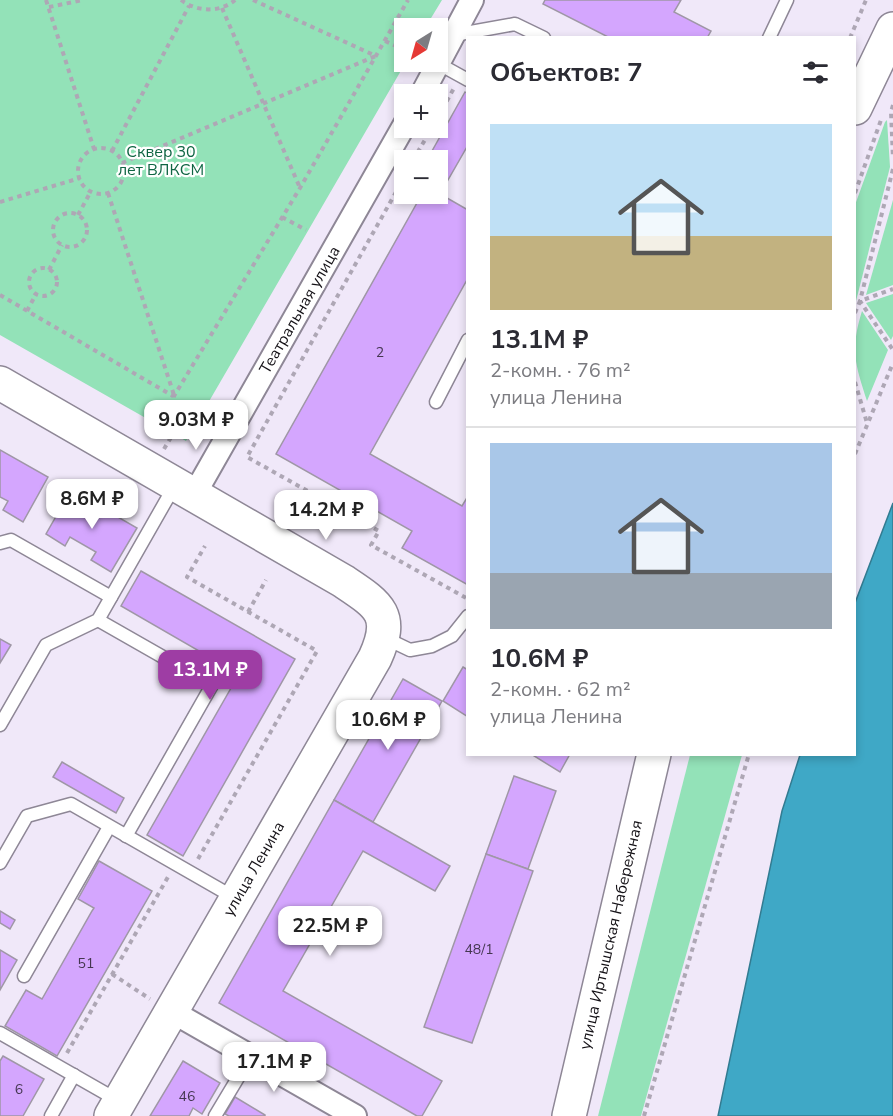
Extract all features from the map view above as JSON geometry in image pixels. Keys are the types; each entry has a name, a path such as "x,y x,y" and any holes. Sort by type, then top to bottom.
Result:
{"main road":[{"path":"856,106 893,29"},
{"path":"0,382 344,580 372,600 384,628"},
{"name":"улица Ленина","path":"115,1109 161,1005 236,899 369,668 384,628"},
{"name":"улица Иртышская Набережная","path":"569,1116 654,756"}],"street":[{"path":"448,47 472,0"},
{"name":"Театральная улица","path":"174,483 396,138"},
{"path":"161,1005 356,1116"}],"lane":[{"path":"770,36 787,0"},
{"path":"454,35 515,24 540,36"},
{"path":"448,69 464,78"},
{"path":"436,402 466,344"},
{"path":"0,725 46,645 98,620 174,483"},
{"path":"0,543 11,540 111,597"},
{"path":"384,628 410,650 432,646 452,636 466,618"},
{"path":"98,620 212,685 126,836"},
{"path":"0,863 27,816 71,804 236,899"},
{"path":"24,976 109,827"},
{"path":"0,1033 74,1075 115,1109"},
{"path":"215,1116 250,1056"},
{"path":"51,1116 74,1075"}],"path":[{"path":"46,0 94,149"},
{"path":"49,7 83,0"},
{"path":"181,0 189,6 207,10 222,8 235,0"},
{"path":"253,0 377,56"},
{"path":"402,0 405,6"},
{"path":"174,396 300,188 408,0"},
{"path":"851,36 866,0"},
{"path":"112,151 189,6"},
{"path":"222,8 300,188"},
{"path":"385,41 394,45"},
{"path":"122,163 377,56"},
{"path":"448,102 464,78"},
{"path":"856,190 878,126 893,96"},
{"path":"893,105 891,112 893,158"},
{"path":"102,148 112,151 122,163 123,176 120,183 108,193 100,194 86,188 80,178 78,166 81,158 94,149 102,148"},
{"path":"856,311 893,169"},
{"path":"0,202 80,178"},
{"path":"78,214 91,191"},
{"path":"108,193 174,396 174,483"},
{"path":"394,196 247,458 379,531 371,545 466,598"},
{"path":"63,214 78,214 84,219 87,234 77,246 62,245 53,233 57,219 63,214"},
{"path":"282,216 306,230"},
{"path":"49,270 62,245"},
{"path":"37,270 49,270 56,280 53,292 42,296 36,294 29,285 29,279 37,270"},
{"path":"860,301 893,289"},
{"path":"27,311 36,294"},
{"path":"0,295 174,396"},
{"path":"860,301 893,350"},
{"path":"856,452 893,363"},
{"path":"856,385 868,424"},
{"path":"190,873 317,651 187,577 205,546"},
{"path":"248,612 266,580"},
{"path":"644,1116 748,756"},
{"path":"60,1067 175,864"},
{"path":"112,974 161,1005"}],"green space":[{"name":"Сквер 30 лет ВЛКСМ","path":"0,0 442,0 431,18 394,18 394,72 400,72 186,441 0,335"},
{"path":"887,120 890,167 856,301 856,202"},
{"path":"893,200 893,285 866,295"},
{"path":"893,294 893,336 891,340 866,303"},
{"path":"862,311 888,350 867,401 859,376 856,356 858,325"},
{"path":"690,756 742,756 641,1116 598,1116"}],"water":[{"path":"893,503 893,1116 718,1116 782,811 800,756 856,756 856,600"}],"building":[{"path":"545,0 681,0 674,12 711,31 708,36 606,36 543,4"},
{"path":"465,92 466,93 466,148 448,180 448,150 433,150 439,138 448,138 448,122"},
{"path":"448,199 466,209 466,282 370,454 462,506 466,499 466,584 402,548 412,531 276,454 416,204 448,204"},
{"path":"0,450 48,477 23,522 3,510 8,501 0,497"},
{"path":"71,490 137,528 111,572 91,560 96,552 70,537 65,546 46,534"},
{"path":"141,571 295,659 183,856 147,835 239,674 121,606"},
{"path":"0,639 11,645 0,663"},
{"path":"463,667 466,669 466,716 443,701"},
{"path":"403,679 442,701 373,822 334,800"},
{"path":"534,756 569,756 560,772"},
{"path":"62,762 124,798 116,813 53,777"},
{"path":"514,776 556,791 528,869 486,854"},
{"path":"334,800 450,866 435,891 363,851 283,991 442,1081 422,1116 417,1116 219,1003"},
{"path":"486,854 533,871 472,1043 424,1027"},
{"path":"99,861 152,891 57,1056 5,1026 26,990 42,999 94,908 78,899"},
{"path":"0,911 15,920 10,929 0,923"},
{"path":"0,950 17,960 0,990"},
{"path":"3,1056 44,1079 23,1116 0,1116 0,1061"},
{"path":"183,1061 220,1083 202,1114 193,1108 189,1116 150,1116"},
{"path":"235,1097 265,1115 265,1116 225,1114"}]}
